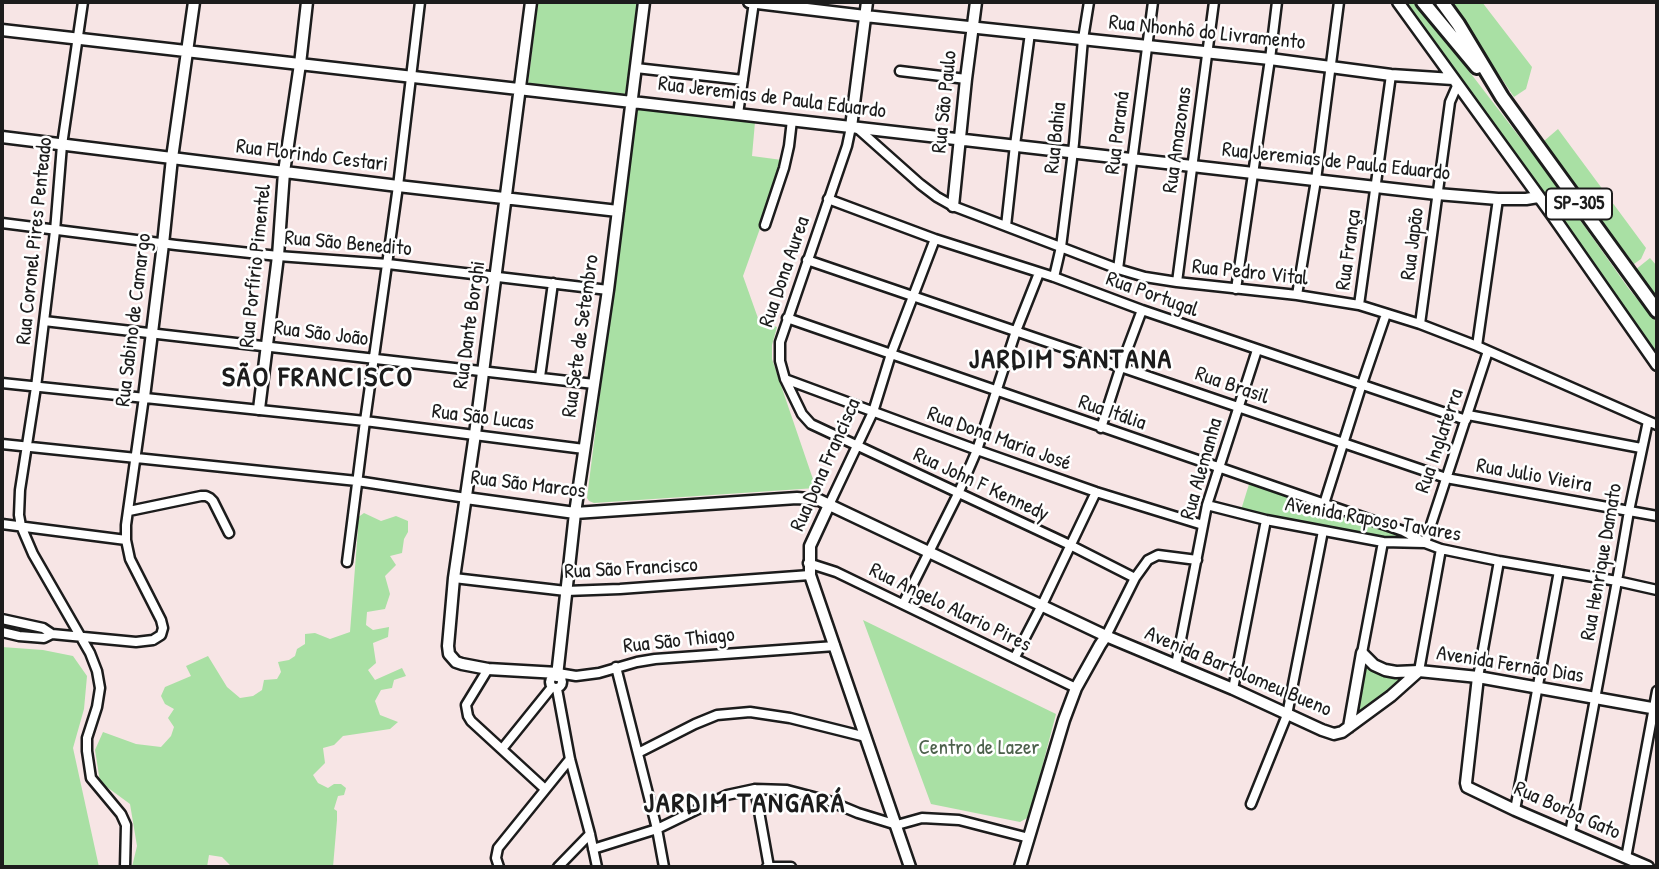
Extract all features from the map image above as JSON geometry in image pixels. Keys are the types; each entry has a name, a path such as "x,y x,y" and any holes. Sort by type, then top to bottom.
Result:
{"main road":[{"name":"SP-305","path":"1423,2 1502,97 1657,311"},
{"name":"SP-305","path":"1442,2 1502,97"}],"street":[{"name":"Rua Coronel Pires Penteado","path":"83,2 62,145 55,230 19,503 21,526 33,554 94,662 100,688 87,738 91,778 121,814 126,825 125,867"},
{"name":"Rua Sabino de Camargo","path":"81,636 136,642 153,640 161,635 163,628 162,620 130,559 126,540 172,158 194,2"},
{"name":"Rua Porfírio Pimentel","path":"258,409 278,256 284,172 307,2"},
{"path":"347,562 388,264 420,2"},
{"name":"Rua Dante Borghi","path":"449,654 454,578 531,2"},
{"name":"Rua Sete de Setembro","path":"558,674 575,513 608,290 644,2"},
{"path":"738,114 752,2"},
{"name":"Rua Nhonhô do Livramento","path":"752,2 1270,59 1455,83"},
{"path":"853,127 867,2"},
{"name":"Rua São Paulo","path":"953,206 976,2"},
{"name":"Rua Bahia","path":"1054,278 1061,247 1089,2"},
{"name":"Rua Paraná","path":"1118,269 1153,2"},
{"name":"Rua Amazonas","path":"1177,282 1214,2"},
{"path":"1236,289 1277,2"},
{"path":"1297,295 1316,180 1339,2"},
{"path":"1398,2 1657,365"},
{"name":"Rua Jeremias de Paula Eduardo","path":"2,30 1437,194 1497,199 1538,197"},
{"path":"1006,226 1030,33"},
{"path":"636,68 743,80"},
{"path":"900,71 966,79"},
{"name":"Rua França","path":"1359,305 1391,75"},
{"name":"Rua Japão","path":"1420,324 1455,83"},
{"path":"765,225 784,168 792,120"},
{"name":"Rua Dona Aurea","path":"811,424 797,407 785,379 779,351 788,317 853,127"},
{"name":"Rua Pedro Vital","path":"853,127 920,184 953,206 1118,269 1177,282 1297,295 1359,305 1478,346 1657,425"},
{"name":"Rua Florindo Cestari","path":"2,138 618,211"},
{"name":"Rua Portugal","path":"828,199 934,239 1362,385 1467,417 1641,448"},
{"path":"1478,346 1497,199"},
{"name":"Rua São Benedito","path":"2,223 163,244 388,264 608,290"},
{"name":"Rua Dona Francisca","path":"910,867 808,563 810,546 873,412 891,354 934,239"},
{"name":"Rua Brasil","path":"807,260 1446,478"},
{"path":"903,604 977,450 1016,331 1039,273"},
{"path":"540,377 553,283"},
{"path":"1101,428 1142,310"},
{"path":"1324,504 1386,314"},
{"name":"Rua Itália","path":"788,317 1403,531 1425,543"},
{"name":"Rua São João","path":"44,320 594,384"},
{"name":"Rua Alemanha","path":"1176,665 1207,505 1257,350"},
{"name":"Rua Inglaterra","path":"1425,543 1488,351"},
{"name":"Rua Dona Maria José","path":"785,379 1096,492 1203,525"},
{"name":"Rua São Lucas","path":"2,383 365,421 584,449"},
{"name":"Rua Henrique Damato","path":"1570,833 1648,421"},
{"name":"Rua John F Kennedy","path":"811,424 1135,578"},
{"name":"Rua São Marcos","path":"2,444 357,481 575,513 797,498 819,500 1106,636"},
{"name":"Rua Julio Vieira","path":"1446,478 1657,516"},
{"path":"1015,657 1096,492"},
{"path":"129,511 206,496 214,501 229,533"},
{"name":"Avenida Raposo Tavares","path":"1207,505 1324,531 1383,542 1425,543 1499,561 1657,590"},
{"path":"1233,690 1266,520"},
{"path":"2,524 126,540"},
{"path":"1251,804 1287,715 1324,531"},
{"path":"1349,727 1383,542"},
{"path":"1419,671 1441,549"},
{"path":"1020,867 1076,688 1135,578 1148,560 1158,555 1197,560"},
{"path":"1478,677 1499,561"},
{"name":"Rua Angelo Alario Pires","path":"808,563 836,572 1076,688"},
{"path":"1515,810 1559,571"},
{"name":"Rua São Francisco","path":"454,578 566,591 810,575"},
{"path":"2,620 43,628 52,634 81,636"},
{"path":"2,632 44,638 52,634"},
{"name":"Avenida Bartolomeu Bueno","path":"1106,636 1334,734 1342,732 1391,696 1419,671"},
{"name":"Rua São Thiago","path":"449,654 456,662 488,669 576,676 655,659 835,646"},
{"name":"Avenida Fernão Dias","path":"1362,653 1374,665 1385,670 1478,677 1656,709"},
{"path":"616,667 664,867"},
{"path":"488,669 469,700 466,710 471,721 545,789"},
{"path":"558,674 549,682 554,688 597,867"},
{"name":"Rua Borba Gato","path":"1478,677 1465,783 1467,787 1648,867"},
{"path":"502,749 554,688"},
{"path":"1626,858 1656,709 1657,691"},
{"path":"638,753 717,715 750,712 790,718 866,737"},
{"path":"499,867 496,858 498,848 570,760"},
{"path":"593,849 657,829 727,795 755,789 787,790 829,801 897,825 922,818 939,818 1029,838"},
{"path":"755,789 768,867 791,867"},
{"path":"558,867 590,834"}],"green space":[{"path":"538,2 639,2 625,94 528,84"},
{"path":"1407,2 1418,2 1541,165 1629,289 1657,323 1657,359 1644,336"},
{"path":"1450,2 1482,2 1532,67 1526,89 1514,97"},
{"path":"636,106 755,122 752,156 782,160 783,164 743,276 759,321 777,327 772,345 772,359 816,488 594,503 587,498"},
{"path":"1558,129 1646,248 1641,259 1634,264 1544,141"},
{"path":"1650,258 1657,266 1657,300 1635,270"},
{"path":"1250,481 1403,538 1391,539 1241,510"},
{"path":"364,513 381,521 396,516 408,521 402,553 390,556 396,565 385,576 390,594 385,609 367,612 366,625 373,630 389,627 388,637 373,643 376,663 368,670 375,680 402,668 406,676 394,680 392,688 381,690 375,701 380,715 398,722 390,729 343,736 334,745 323,748 325,763 313,775 318,783 328,788 341,784 346,788 344,795 338,796 334,809 337,811 337,820 333,867 232,867 222,857 209,855 207,867 132,867 137,846 130,804 100,782 95,750 103,732 136,744 161,747 171,736 174,727 168,718 174,709 165,704 161,696 165,687 191,676 186,666 208,656 227,687 240,698 253,696 262,690 264,680 277,679 281,672 278,662 295,656 297,649 305,644 305,634 315,633 330,639 350,632 357,518"},
{"name":"Centro de Lazer","path":"863,620 1056,714 1029,817 1020,822 931,804"},
{"path":"2,647 43,650 73,656 87,676 84,709 73,748 99,867 2,867"},
{"path":"1366,665 1398,677 1399,681 1358,714 1356,713 1363,670"}],"district":[{"name":"JARDIM SANTANA","path":"1071,361"},
{"name":"SÃO FRANCISCO","path":"318,379"},
{"name":"JARDIM TANGARÁ","path":"745,805"}]}
